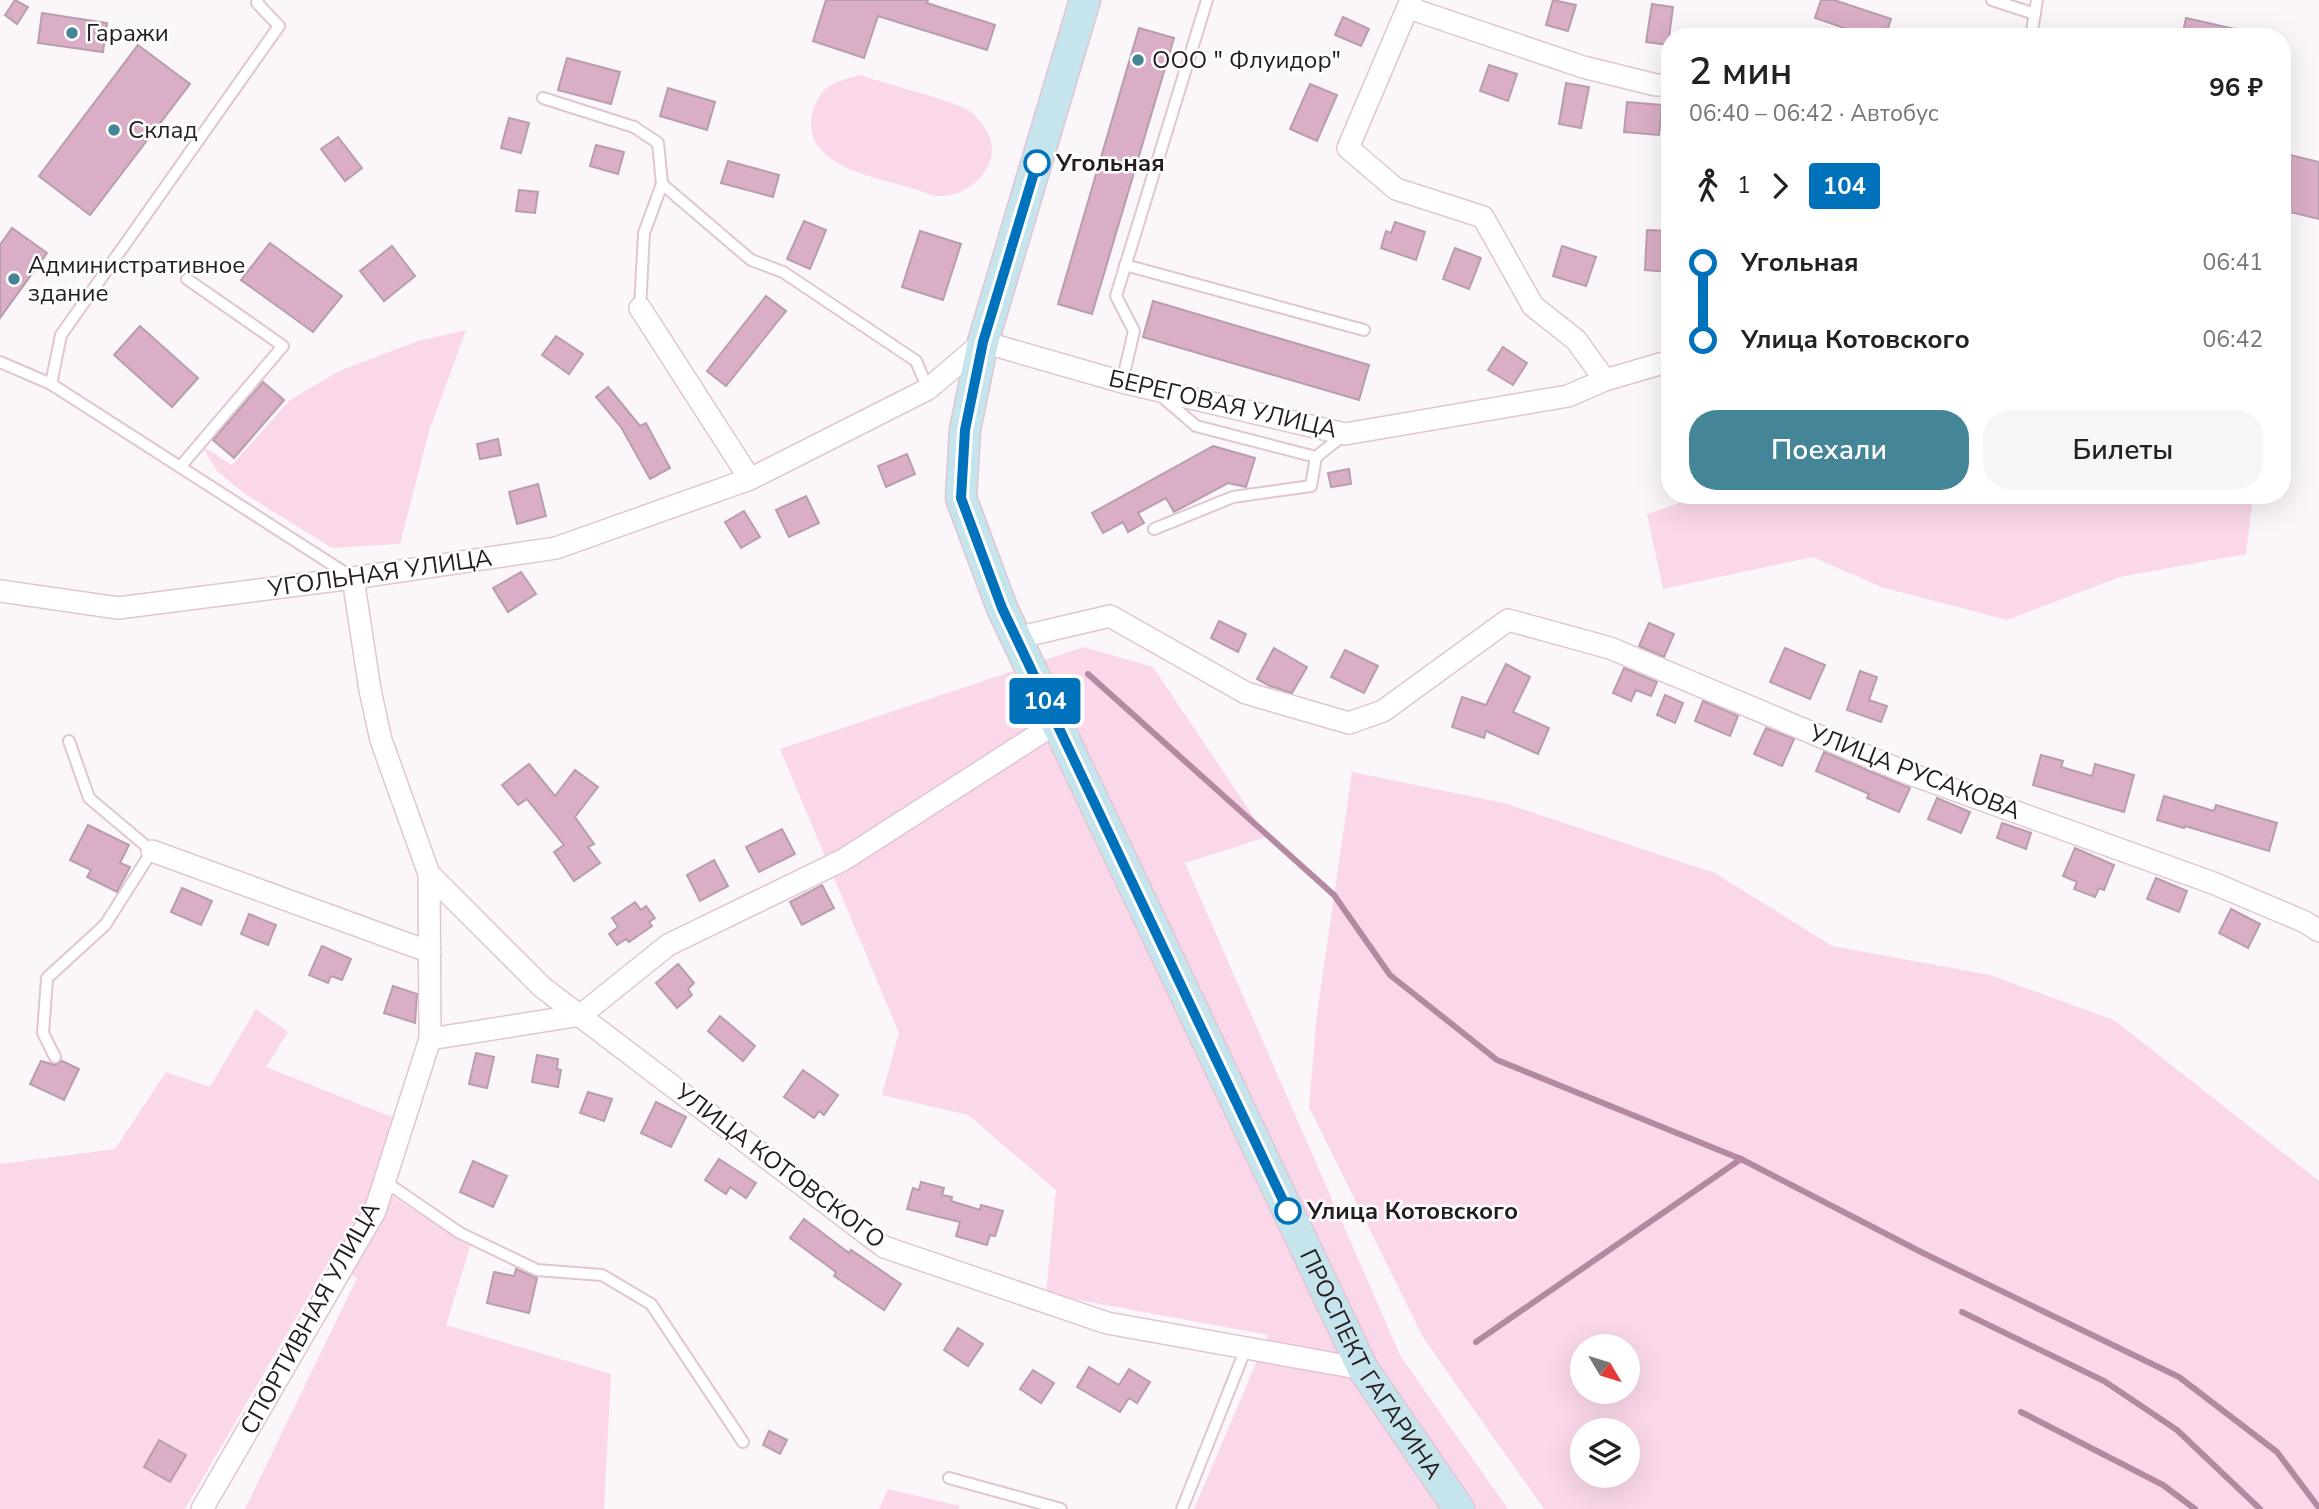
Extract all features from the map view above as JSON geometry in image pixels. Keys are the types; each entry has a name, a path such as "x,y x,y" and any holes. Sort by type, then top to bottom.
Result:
{"main road":[{"name":"ПРОСПЕКТ ГАГАРИНА","path":"1085,0 983,342 965,430 961,498 1002,608 1363,1369 1459,1509"}],"street":[{"path":"1605,380 1576,340 1533,306 1483,217 1396,189 1348,149 1410,4 1583,67 1661,85"},
{"path":"640,308 750,479"},
{"name":"БЕРЕГОВАЯ УЛИЦА","path":"983,342 1122,383 1345,434 1568,396 1605,380 1661,364"},
{"name":"УГОЛЬНАЯ УЛИЦА","path":"0,592 118,608 353,578 556,548 750,479 928,389 983,342"},
{"name":"УЛИЦА КОТОВСКОГО","path":"353,578 370,690 381,740 429,874 542,987 884,1247 1107,1323 1363,1369"},
{"name":"УЛИЦА РУСАКОВА","path":"1016,638 1110,616 1246,693 1349,723 1383,711 1508,620 1610,648 1905,772 2213,883 2305,922 2319,931"},
{"path":"430,1039 582,1015 668,945 843,860 1056,723"},
{"path":"152,851 429,952"},
{"name":"СПОРТИВНАЯ УЛИЦА","path":"202,1509 375,1211 430,1039 429,874"}],"lane":[{"path":"51,384 61,335 279,26 257,4 258,0"},
{"path":"1992,0 2035,14"},
{"path":"2033,28 2037,0"},
{"path":"1122,383 1135,331 1116,296 1203,1"},
{"path":"543,98 634,127 658,142 662,184 644,233 640,308"},
{"path":"662,184 751,260 783,272 916,361 928,389"},
{"path":"1125,265 1364,330"},
{"path":"180,467 283,346 187,279"},
{"path":"0,362 51,384 353,578"},
{"path":"1154,390 1196,426 1316,457"},
{"path":"1154,529 1233,497 1311,486 1316,457 1345,434"},
{"path":"55,1057 43,1033 47,978 105,925 152,851 89,798 69,741"},
{"path":"384,1181 460,1233 537,1270 602,1275 651,1304 743,1442"},
{"path":"1182,1509 1246,1348"},
{"path":"949,1478 1061,1509"}],"shaded area":[{"path":"860,75 936,98 971,112 985,128 992,148 988,167 982,176 957,193 936,196 864,174 829,157 817,145 811,130 813,111 820,95 830,86"},
{"path":"466,330 429,431 400,544 332,548 245,494 217,471 202,446 232,465 290,400 339,371 418,341"},
{"path":"1676,504 2252,504 2246,554 2120,577 2007,620 1881,587 1813,557 1663,589 1647,514"},
{"path":"1084,647 1153,667 1267,837 1185,863 1401,1357 1508,1509 1194,1509 1268,1335 1046,1294 1056,1190 968,1115 882,1095 899,1033 780,749"},
{"path":"1352,772 1504,803 1715,873 1832,946 1990,975 2114,1020 2319,1181 2319,1509 1544,1509 1424,1339 1309,1107 1317,1014"},
{"path":"256,1009 288,1032 266,1067 394,1118 378,1187 470,1247 446,1325 611,1374 604,1509 245,1509 357,1278 328,1263 185,1509 0,1509 0,1164 115,1149 166,1072 210,1087"},
{"path":"888,1489 960,1506 959,1509 879,1509"}],"building":[{"path":"15,0 28,7 17,24 5,15"},
{"path":"826,0 928,0 927,3 995,25 987,50 878,16 864,58 813,41"},
{"path":"1553,0 1576,5 1568,31 1546,25"},
{"path":"1821,0 1834,0 1891,19 1888,28 1844,28 1815,18"},
{"path":"1652,4 1673,7 1670,28 1661,28 1661,44 1646,42"},
{"name":"Гаражи","path":"42,13 107,23 103,52 38,43"},
{"path":"1343,17 1369,29 1361,46 1335,35"},
{"path":"2186,18 2230,28 2184,28"},
{"path":"1139,28 1174,38 1092,314 1058,304"},
{"name":"Склад","path":"138,45 190,84 90,215 39,176"},
{"path":"567,58 620,72 611,104 558,90"},
{"path":"1489,65 1517,74 1508,101 1480,91"},
{"path":"1566,83 1589,87 1581,128 1559,124"},
{"path":"1310,84 1337,95 1317,141 1290,129"},
{"path":"668,88 715,102 707,130 660,116"},
{"path":"1627,102 1661,105 1659,135 1624,132"},
{"path":"509,118 529,123 521,153 501,148"},
{"path":"338,137 362,168 345,181 321,149"},
{"path":"596,145 624,152 618,174 590,166"},
{"path":"2291,155 2319,162 2319,219 2291,212"},
{"path":"728,161 779,175 773,197 721,183"},
{"path":"519,190 538,192 535,213 516,211"},
{"path":"804,221 826,230 810,269 787,259"},
{"path":"1395,222 1425,232 1416,260 1381,248 1386,231 1391,233"},
{"name":"Административное здание","path":"12,228 47,253 0,318 0,245"},
{"path":"1647,230 1661,231 1661,271 1645,270"},
{"path":"920,231 961,244 943,300 902,287"},
{"path":"270,243 342,296 313,332 241,280"},
{"path":"392,246 415,276 384,301 360,271"},
{"path":"1562,246 1596,257 1586,286 1553,276"},
{"path":"1455,248 1481,258 1469,289 1443,279"},
{"path":"766,296 786,311 726,386 707,371"},
{"path":"1153,301 1369,365 1359,400 1143,337"},
{"path":"140,326 198,378 172,407 114,355"},
{"path":"556,336 583,354 569,374 542,355"},
{"path":"1503,347 1527,363 1513,385 1488,370"},
{"path":"263,382 284,400 234,458 213,440"},
{"path":"608,387 640,426 646,423 670,468 650,479 621,427 596,397"},
{"path":"498,439 501,455 480,459 477,444"},
{"path":"1213,446 1255,458 1246,487 1228,483 1174,512 1166,498 1138,513 1144,523 1128,532 1123,522 1103,533 1092,513"},
{"path":"907,454 915,474 886,487 878,466"},
{"path":"1349,469 1351,484 1331,487 1328,473"},
{"path":"538,484 546,516 517,524 509,492"},
{"path":"806,496 819,523 789,537 776,510"},
{"path":"744,511 760,537 741,548 725,522"},
{"path":"521,572 536,594 508,612 493,588"},
{"path":"1219,621 1246,634 1238,652 1211,638"},
{"path":"1649,623 1674,634 1664,657 1639,646"},
{"path":"1274,648 1307,667 1292,693 1257,679"},
{"path":"1785,648 1825,665 1810,699 1770,682"},
{"path":"1345,650 1378,666 1364,693 1331,677"},
{"path":"1506,664 1530,677 1513,712 1549,728 1538,754 1486,731 1484,738 1452,727 1462,697 1486,705"},
{"path":"1624,668 1657,682 1651,696 1636,690 1631,701 1613,693"},
{"path":"1860,671 1877,677 1869,700 1887,706 1881,722 1847,710"},
{"path":"1665,695 1683,703 1675,723 1657,715"},
{"path":"1703,701 1738,716 1730,736 1695,721"},
{"path":"1766,728 1794,739 1782,766 1754,754"},
{"path":"1824,752 1910,788 1899,812 1867,798 1869,794 1816,771"},
{"path":"2041,755 2063,761 2061,767 2092,776 2095,764 2134,775 2124,812 2033,785"},
{"path":"529,764 555,796 575,770 598,787 575,817 594,844 588,847 600,863 574,881 554,852 564,845 527,799 518,805 502,785"},
{"path":"2164,796 2214,811 2216,805 2277,823 2269,851 2157,820"},
{"path":"1937,798 1970,812 1961,833 1928,819"},
{"path":"2002,823 2031,833 2026,849 1997,838"},
{"path":"88,825 129,845 120,863 130,867 117,892 87,877 91,870 70,860"},
{"path":"782,829 795,854 759,872 746,847"},
{"path":"2075,848 2114,865 2104,890 2099,888 2095,897 2074,889 2077,882 2063,876"},
{"path":"714,860 728,886 700,901 687,875"},
{"path":"2156,878 2187,891 2179,912 2147,899"},
{"path":"822,885 834,908 802,925 790,902"},
{"path":"182,888 212,901 201,925 171,912"},
{"path":"635,902 641,910 646,906 655,918 649,922 652,926 629,942 626,939 617,945 609,934 618,927 612,918"},
{"path":"2231,909 2260,924 2248,948 2219,933"},
{"path":"249,914 276,925 268,945 241,934"},
{"path":"322,946 351,959 342,980 331,976 328,983 309,975"},
{"path":"678,964 694,983 688,989 692,995 677,1008 656,983"},
{"path":"393,986 417,994 415,1023 384,1013"},
{"path":"720,1016 755,1046 743,1061 708,1031"},
{"path":"476,1053 494,1057 487,1088 469,1084"},
{"path":"537,1055 558,1059 557,1069 561,1070 558,1087 532,1082"},
{"path":"41,1061 55,1065 62,1061 79,1069 64,1100 30,1084"},
{"path":"803,1070 838,1095 824,1115 819,1111 814,1118 784,1097"},
{"path":"588,1092 612,1099 604,1121 580,1113"},
{"path":"656,1102 686,1117 671,1147 641,1133"},
{"path":"719,1159 756,1183 746,1198 730,1187 726,1194 705,1180"},
{"path":"473,1161 507,1176 493,1207 460,1192"},
{"path":"921,1182 944,1188 942,1195 952,1197 951,1201 980,1210 981,1205 1003,1211 995,1236 990,1235 987,1245 956,1236 960,1222 907,1209 913,1188 919,1190"},
{"path":"804,1219 849,1253 851,1250 901,1284 884,1310 834,1276 836,1272 790,1238"},
{"path":"516,1269 537,1278 529,1313 487,1303 494,1272 514,1276"},
{"path":"958,1328 983,1344 968,1366 944,1350"},
{"path":"1089,1367 1119,1385 1129,1369 1150,1382 1137,1403 1129,1398 1120,1412 1077,1387"},
{"path":"1033,1370 1054,1383 1041,1403 1020,1389"},
{"path":"769,1431 787,1440 780,1454 763,1445"},
{"path":"159,1440 186,1455 170,1482 144,1467"}],"waterway":[{"path":"1088,674 1334,895 1390,975 1497,1060 1741,1159 1923,1253 2179,1377 2277,1452 2319,1508"},
{"path":"1476,1342 1741,1159"},
{"path":"1962,1312 2104,1381 2177,1430 2260,1509"},
{"path":"2021,1412 2163,1485 2195,1509"}],"bus line":[{"name":"104","path":"1037,163 983,342 965,430 961,498 1002,608 1288,1211"}],"place":[{"name":"Гаражи","path":"72,33"},
{"name":"ООО \" Флуидор\"","path":"1138,60"},
{"name":"Склад","path":"114,130"},
{"name":"Угольная","path":"1037,163"},
{"name":"Административное здание","path":"14,279"},
{"name":"Улица Котовского","path":"1288,1211"}]}
